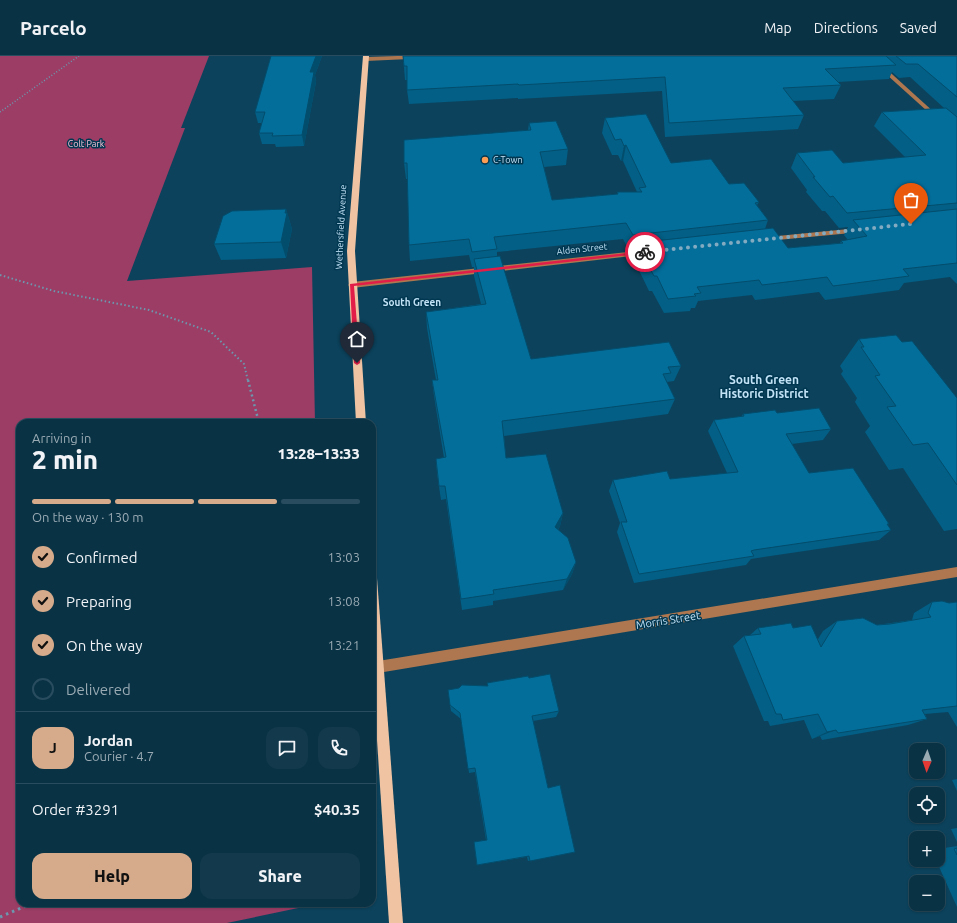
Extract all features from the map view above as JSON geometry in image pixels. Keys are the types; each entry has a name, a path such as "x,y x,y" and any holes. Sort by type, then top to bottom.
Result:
{"main road":[{"name":"Wethersfield Avenue","path":"361,419 352,285 351,243 366,58"},
{"path":"376,637 396,923"}],"street":[{"path":"366,58 431,56"},
{"path":"869,56 957,136"},
{"path":"757,240 865,229"},
{"name":"Alden Street","path":"352,285 657,251"},
{"name":"Morris Street","path":"378,667 957,572"}],"path":[{"path":"0,112 78,56"},
{"path":"0,275 54,291 149,310 211,332 244,364 258,419"},
{"path":"0,917 24,907"}],"green space":[{"name":"Colt Park","path":"0,56 209,56 181,128 185,128 127,281 312,267 315,419 16,419 16,907 303,907 227,923 0,923"}],"building":[{"path":"271,56 316,56 310,72 314,72 302,135 272,136 273,133 259,133 265,112 255,112"},
{"path":"403,56 886,56 896,65 825,69 841,85 783,88 804,115 669,123 665,77 407,90 407,66 404,66"},
{"path":"896,56 957,56 957,97 918,64 906,64"},
{"path":"946,108 957,117 957,203 847,213 833,196 830,197 813,177 815,177 797,153 832,150 843,163 926,155 882,112"},
{"path":"646,114 671,163 711,159 729,184 744,183 759,202 755,203 768,220 633,235 626,223 494,237 497,249 472,252 469,239 409,245 407,163 404,163 404,140 531,130 529,123 556,121 568,149 540,152 552,200 618,194 617,192 642,192 639,188 646,187 626,145 624,146 621,139 615,140 605,118"},
{"path":"286,209 285,213 287,213 281,242 214,244 223,216 232,211"},
{"path":"957,209 957,263 903,269 909,276 833,286 827,277 762,285 759,280 697,287 701,293 694,294 696,296 668,299 657,276 654,276 636,243 773,228 788,248 843,243 841,241 867,236 853,220"},
{"path":"500,256 531,359 669,342 681,366 668,367 671,373 663,374 675,399 502,421 506,458 546,454 563,513 555,527 568,538 576,562 567,579 493,590 494,594 461,599 445,486 439,486 436,459 446,457 432,380 438,380 426,312 486,304 474,259"},
{"path":"896,335 902,342 912,341 957,398 957,485 928,443 913,445 887,407 896,406 875,376 880,375 861,347 864,347 859,339"},
{"path":"819,408 831,429 786,434 809,473 853,468 889,524 887,524 891,530 754,550 751,551 754,556 639,574 621,522 627,522 613,480 667,471 670,479 738,472 714,420 744,416 743,414 775,410 777,413"},
{"path":"942,601 949,603 957,602 957,706 922,710 927,719 838,733 836,730 827,732 818,714 783,720 781,714 776,714 744,636 761,634 758,628 791,623 793,628 811,625 821,647 837,621 863,618 877,625 931,617 928,613 932,602"},
{"path":"550,674 559,711 532,716 548,788 560,785 575,852 530,861 529,856 477,865 474,842 487,840 475,768 468,769 460,713 450,705 448,690 459,688 462,685 488,686 487,683"},
{"path":"957,848 957,855 954,849"}],"way so far":[{"path":"645,252 911,224"}],"place":[{"name":"C-Town","path":"485,160"}],"district":[{"name":"South Green","path":"412,302"},
{"name":"South Green Historic District","path":"764,386"}],"route":[{"path":"357,363 352,285 645,252"}]}
